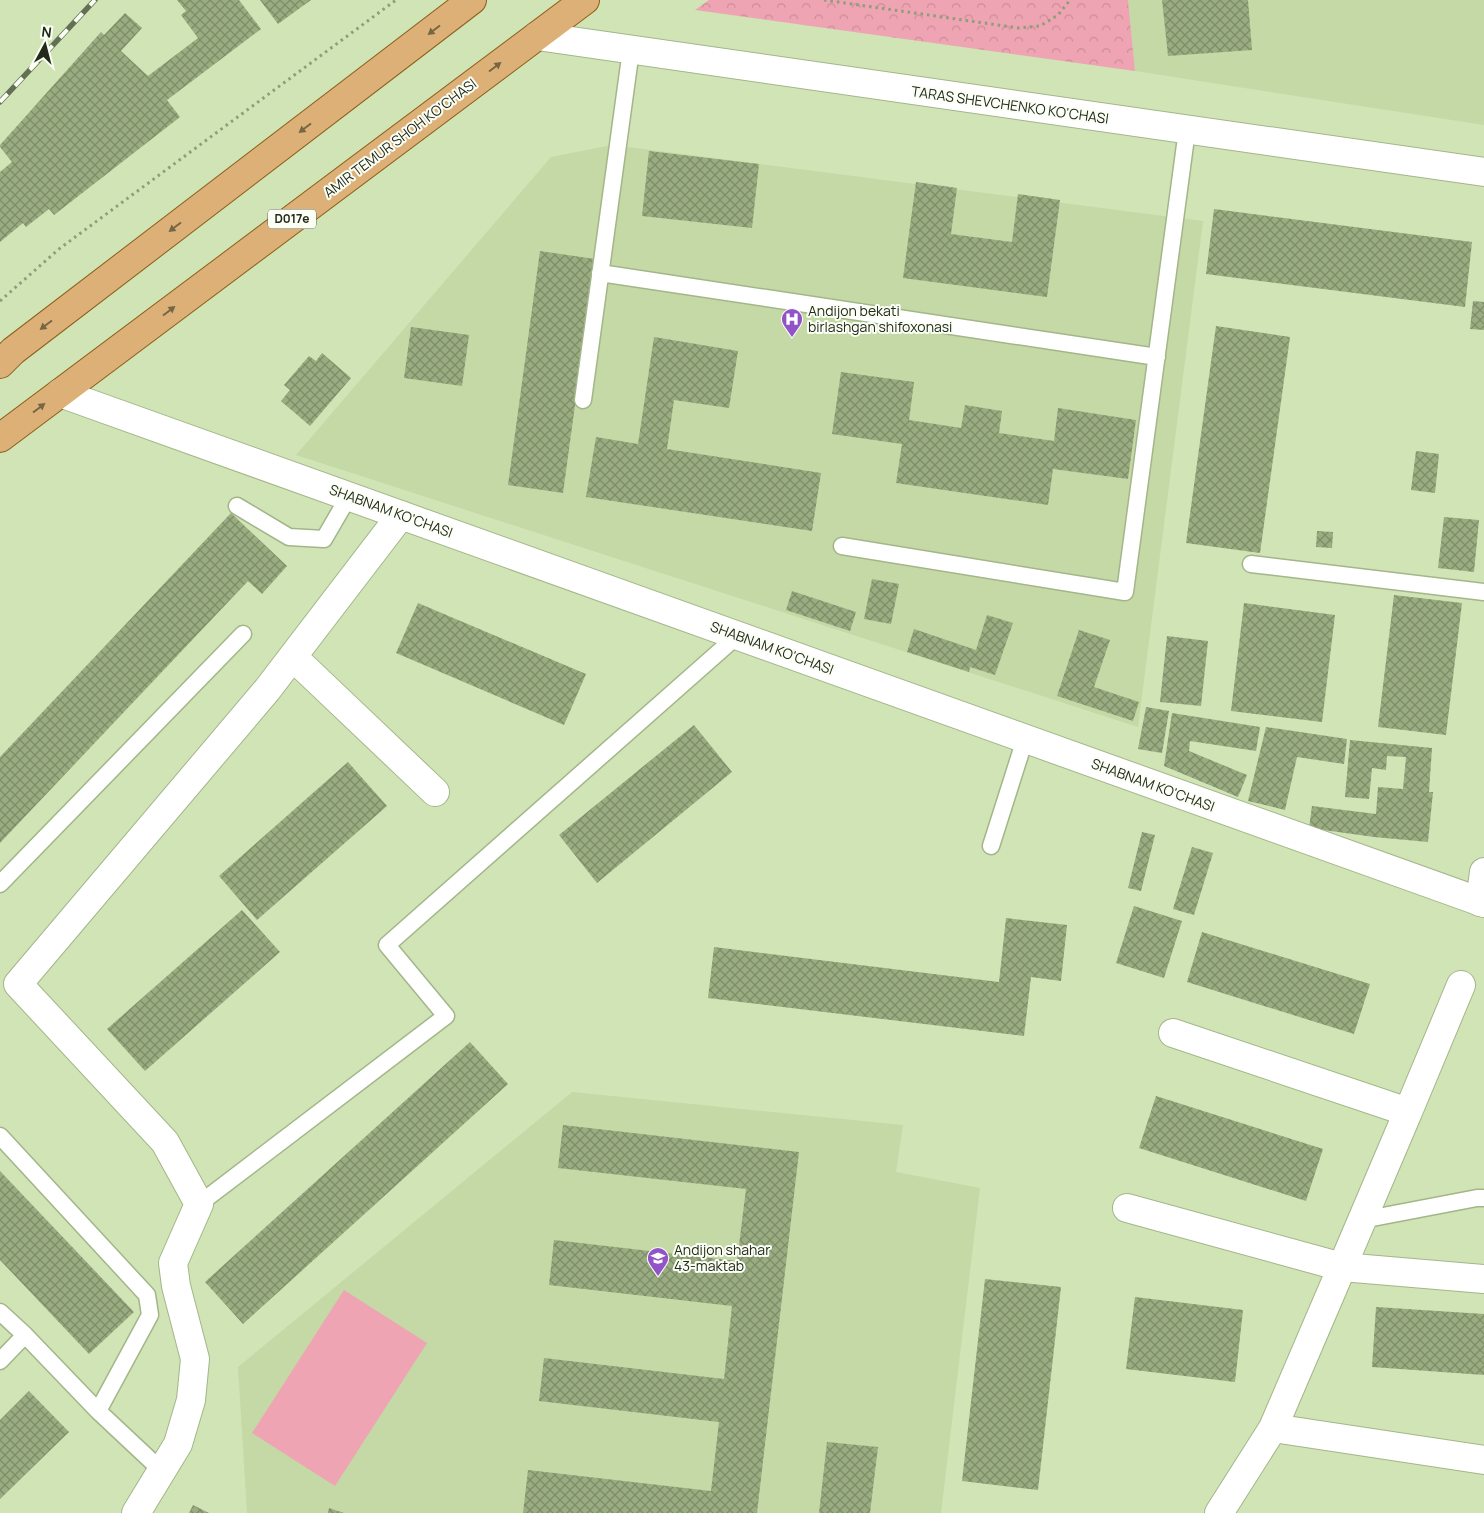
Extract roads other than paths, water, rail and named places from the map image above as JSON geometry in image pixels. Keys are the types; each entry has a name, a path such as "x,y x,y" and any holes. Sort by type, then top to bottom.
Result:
{"main road":[{"name":"AMIR TEMUR SHOH KO'CHASI","path":"0,438 585,0"},
{"path":"0,364 13,351 459,4"}],"street":[{"name":"TARAS SHEVCHENKO KO'CHASI","path":"537,36 1484,172"},
{"name":"SHABNAM KO'CHASI","path":"60,393 1482,903"},
{"path":"136,1513 178,1444 191,1400 194,1359 176,1286 173,1263 199,1204 165,1142 18,984 268,690 401,515"},
{"path":"293,657 435,792"},
{"path":"1482,903 1484,872"},
{"path":"1219,1513 1273,1428 1461,985"},
{"path":"1173,1033 1408,1112"},
{"path":"1127,1208 1342,1267 1484,1279"},
{"path":"1273,1428 1484,1460"}],"lane":[{"path":"583,400 630,50"},
{"path":"842,546 1125,592 1187,130"},
{"path":"600,273 1156,358"},
{"path":"237,506 289,538 324,539 349,496"},
{"path":"1251,564 1484,592"},
{"path":"0,884 243,634"},
{"path":"199,1204 446,1016 388,945 737,636"},
{"path":"991,846 1025,739"},
{"path":"0,1136 147,1295 150,1315 98,1411"},
{"path":"1362,1220 1484,1198"},
{"path":"0,1312 25,1335 98,1411 162,1471"},
{"path":"0,1362 25,1335"}],"railway":[{"path":"0,102 95,0"}],"place":[{"name":"Аndijon bekati birlashgan shifoxonasi","path":"792,338"},
{"name":"Andijon shahar 43-maktab","path":"658,1277"}]}
